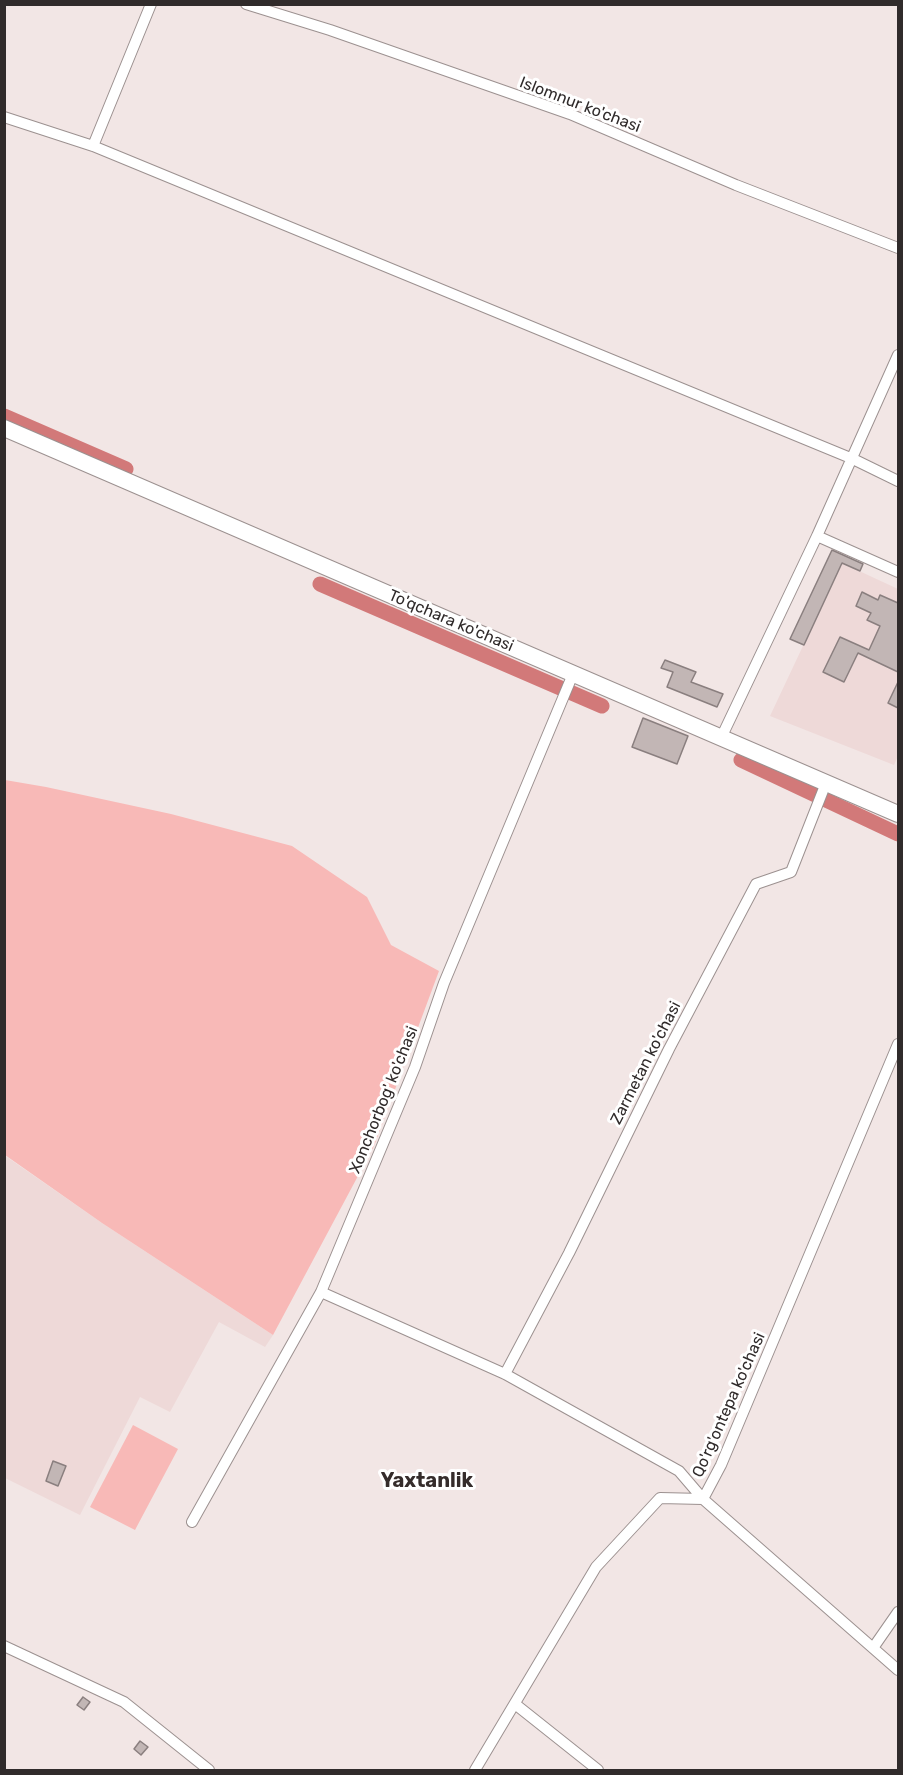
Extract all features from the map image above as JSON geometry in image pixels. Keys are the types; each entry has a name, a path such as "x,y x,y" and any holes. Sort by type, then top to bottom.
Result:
{"street":[{"path":"93,146 151,4"},
{"name":"Islomnur ko'chasi","path":"246,4 330,30 570,114 736,185 898,248"},
{"path":"4,117 93,146 852,459 898,481"},
{"path":"721,738 817,536 898,356"},
{"name":"To'qchara ko'chasi","path":"4,428 898,814"},
{"path":"817,536 898,572"},
{"name":"Xonchorbog' ko'chasi","path":"192,1522 321,1292 415,1067 444,983 573,674"},
{"name":"Zarmetan ko'chasi","path":"505,1374 569,1253 669,1049 750,894 756,884 791,872 826,783"},
{"name":"Qo'rg'ontepa ko'chasi","path":"475,1770 596,1567 660,1498 703,1499 725,1454 898,1044"},
{"path":"321,1292 505,1374 679,1471 703,1499 898,1670"},
{"path":"873,1648 898,1612"},
{"path":"4,1646 124,1702 209,1770"},
{"path":"515,1704 598,1770"}],"shaded area":[{"path":"842,563 898,589 898,756 894,765 770,716"},
{"path":"5,780 171,814 292,846 367,897 391,945 439,971 374,1146 273,1335 102,1223 5,1155"},
{"path":"4,1155 102,1223 273,1335 265,1347 219,1322 170,1412 140,1397 80,1515 5,1478"},
{"path":"133,1425 178,1449 135,1530 90,1507"}],"building":[{"path":"832,550 863,564 860,571 842,563 804,645 790,639"},
{"path":"862,592 878,600 880,595 898,603 898,672 858,653 844,682 823,672 840,637 869,650 880,626 867,620 871,613 856,606"},
{"path":"665,660 696,672 691,682 723,694 717,707 667,687 673,672 661,668"},
{"path":"898,682 898,708 888,703"},
{"path":"643,718 688,736 677,764 632,747"},
{"path":"53,1461 66,1466 58,1486 46,1481"},
{"path":"83,1697 90,1702 84,1710 77,1705"},
{"path":"140,1741 148,1747 141,1755 134,1749"}],"waterway":[{"path":"4,416 126,469"},
{"path":"320,584 602,706"},
{"path":"741,760 898,834"}],"district":[{"name":"Yaxtanlik","path":"427,1481"}]}
